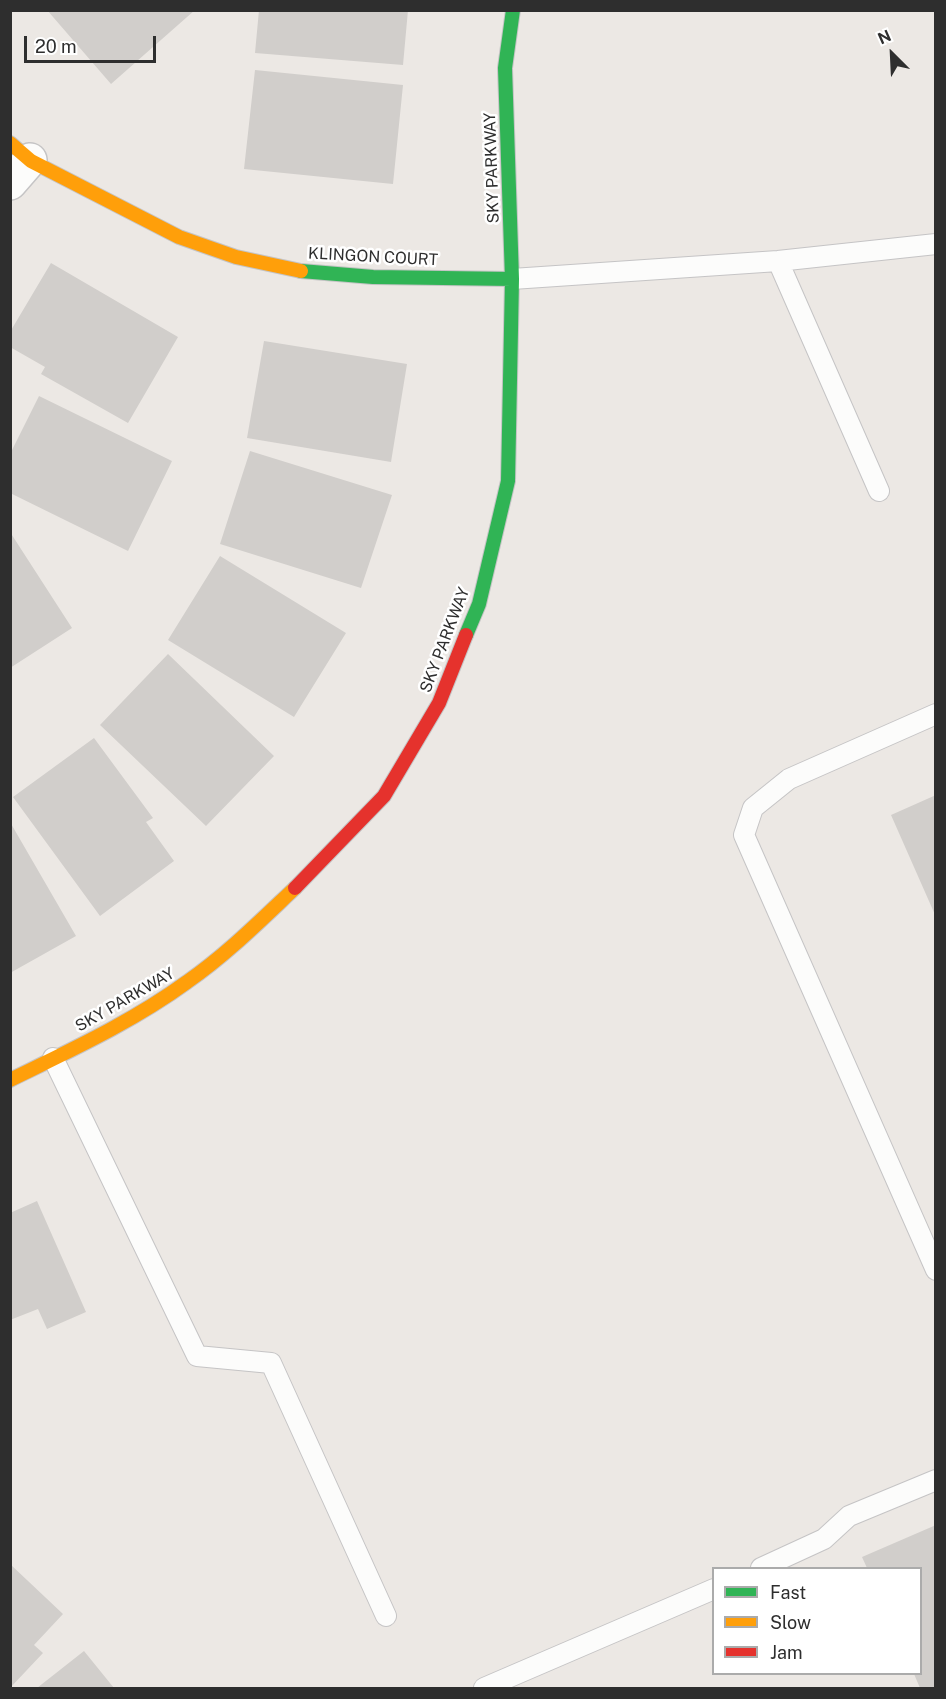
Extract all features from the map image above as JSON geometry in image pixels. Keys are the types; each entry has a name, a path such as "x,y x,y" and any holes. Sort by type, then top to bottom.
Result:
{"street":[{"name":"SKY PARKWAY","path":"10,1080 143,1012 188,982 231,949 309,875 384,796 439,703 479,604 508,481 512,279 506,68 513,10"},
{"name":"KLINGON COURT","path":"17,162 89,190 136,218 186,240 237,258 290,269 344,275 512,279"}],"lane":[{"path":"512,279 778,261 936,244"},
{"path":"778,261 879,491"},
{"path":"936,714 789,779 753,808 744,835 936,1270"},
{"path":"53,1059 197,1356 271,1363 386,1616"},
{"path":"765,1567 824,1539 849,1516 936,1480"},
{"path":"484,1689 712,1590"}],"building":[{"path":"47,10 195,10 111,84"},
{"path":"259,10 408,10 403,65 255,53"},
{"path":"255,70 403,85 393,184 244,169"},
{"path":"51,263 178,337 128,423 41,374 45,367 10,347 10,332"},
{"path":"264,341 407,364 391,462 247,438"},
{"path":"39,396 172,461 128,551 10,493 10,454"},
{"path":"250,451 392,495 361,588 220,544"},
{"path":"10,532 72,628 10,668"},
{"path":"220,556 346,633 294,717 168,640"},
{"path":"168,654 274,756 206,826 100,725"},
{"path":"94,738 153,818 146,822 174,861 100,916 13,797"},
{"path":"936,795 936,917 891,815"},
{"path":"10,822 76,936 10,973"},
{"path":"37,1201 86,1312 47,1329 38,1309 10,1320 10,1213"},
{"path":"936,1525 936,1688 920,1688 914,1675 922,1675 922,1567 867,1567 862,1557"},
{"path":"10,1564 63,1614 34,1645 43,1653 10,1688"},
{"path":"84,1651 114,1688 37,1688"}],"traffic: fast":[{"path":"466,635 479,604 508,481 512,279 505,68 513,10"},
{"path":"301,271 373,277 512,279"}],"traffic: slow":[{"path":"10,143 31,161 179,237 236,257 301,271"},
{"path":"10,1080 101,1035 166,996 229,949 295,888"}],"traffic: jam":[{"path":"295,888 384,796 439,703 466,635"}]}
